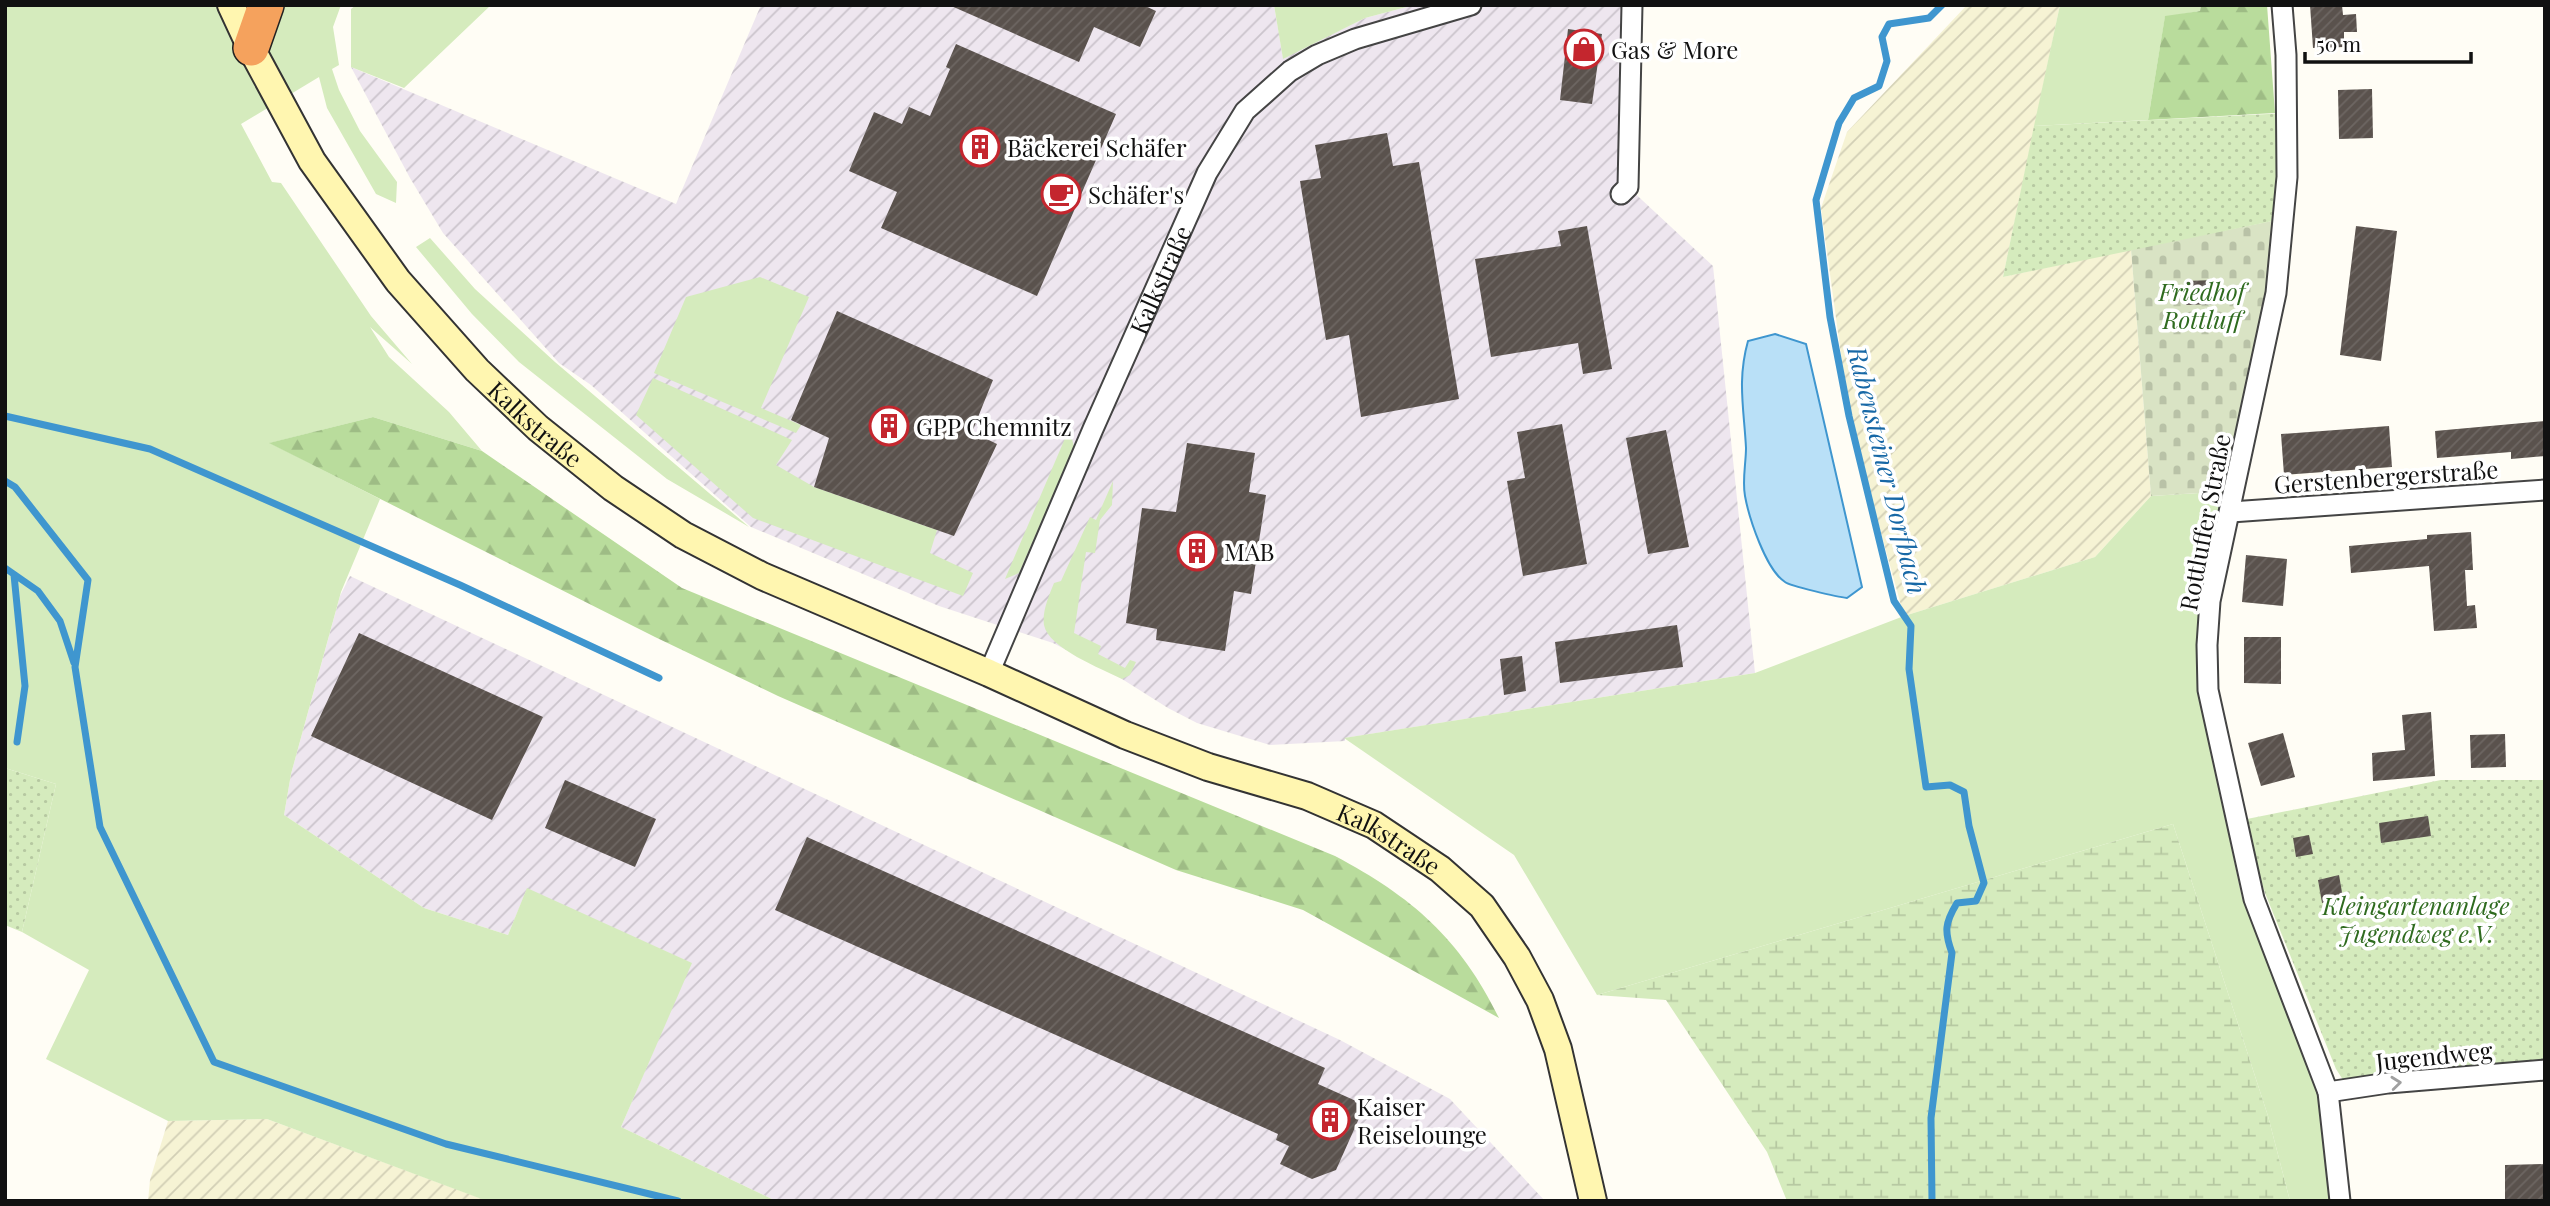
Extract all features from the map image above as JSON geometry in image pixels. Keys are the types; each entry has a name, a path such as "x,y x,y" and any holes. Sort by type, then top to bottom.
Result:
{"highway":[{"path":"251,48 266,5"}],"main road":[{"name":"Kalkstraße","path":"231,5 312,161 398,281 463,356 538,428 613,488 683,535 762,576 989,673 1125,735 1208,767 1307,796 1374,825 1440,870 1482,906 1517,957 1541,1000 1558,1049 1593,1201"}],"street":[{"path":"1621,194 1628,187 1632,5"},
{"name":"Rottluffer Straße","path":"2282,5 2286,55 2287,177 2276,293 2210,601 2208,690 2254,899 2328,1092 2340,1201"},
{"name":"Kalkstraße","path":"989,673 1089,439 1208,173 1245,111 1290,71 1317,55 1354,39 1462,6"},
{"name":"Gerstenbergerstraße","path":"2231,512 2545,490"},
{"name":"Jugendweg","path":"2328,1092 2388,1083 2545,1070"}],"shaded area":[{"path":"761,5 1274,5 1283,58 1365,18 1414,5 1634,5 1628,187 1713,266 1755,673 1345,738 1345,741 1270,745 1197,723 1053,643 939,606 751,527 591,385 559,363 443,233 410,178 351,67 676,204"},
{"path":"1967,5 2060,5 2003,277 2131,249 2151,496 2095,557 1904,616 1850,421 1821,208 1847,132"},
{"path":"350,576 1340,1040 1450,1099 1545,1201 776,1201 621,1127 691,963 527,889 508,935 424,908 284,815 291,774 340,596"},
{"path":"267,1119 488,1201 148,1201 150,1180 168,1121"}],"green space":[{"path":"5,5 341,5 333,27 339,65 332,69 339,90 360,131 397,182 396,203 376,194 327,108 319,77 241,124 272,182 281,183 371,316 412,364 370,327 389,357 449,412 482,451 373,417 270,443 380,499 341,592 291,774 284,815 424,908 508,935 527,888 692,963 621,1127 776,1201 487,1201 267,1119 168,1121 46,1059 89,970 22,932 56,784 5,768"},
{"path":"356,5 491,5 404,88 351,67 351,9"},
{"path":"1274,5 1414,5 1365,18 1283,59"},
{"path":"2060,5 2201,5 2200,11 2165,17 2148,120 2034,126"},
{"path":"2201,5 2267,5 2275,113 2148,120 2165,16 2200,11"},
{"path":"2289,113 2287,218 2003,277 2034,126"},
{"name":"Friedhof Rottluff","path":"2277,220 2272,290 2231,491 2151,496 2131,249"},
{"path":"430,238 475,289 555,362 749,527 667,479 519,362 472,314 416,247"},
{"path":"760,277 809,297 761,408 801,425 796,433 654,373 686,297"},
{"path":"653,378 792,440 776,465 814,487 937,530 930,553 973,573 963,596 753,518 636,415"},
{"path":"373,417 482,451 682,588 1335,856 1388,887 1431,922 1468,965 1499,1018 1303,910 1176,870 778,696 269,443"},
{"path":"1066,436 1072,439 1074,447 1019,573 1005,579"},
{"path":"1113,481 1112,505 1100,520 1095,553 1086,552 1074,633 1101,646 1098,654 1125,668 1130,660 1136,662 1130,675 1122,679 1065,650 1048,634 1044,625 1046,604 1054,583 1061,581 1090,517 1096,520"},
{"path":"2231,491 2199,693 2242,898 2319,1095 2332,1201 2290,1201 2268,1116 2173,824 1597,995 1514,855 1344,738 1755,673 1904,616 2095,557 2151,496"},
{"path":"5,768 56,784 22,932 5,925"},
{"name":"Kleingartenanlage Jugendweg e.V.","path":"2441,780 2545,780 2545,1062 2345,1083 2336,1069 2265,893 2242,820"},
{"path":"2173,824 2268,1116 2290,1201 1787,1201 1767,1152 1666,1000 1597,995"}],"water":[{"path":"1775,334 1806,344 1862,587 1847,598 1796,586 1778,576 1759,543 1747,506 1742,394 1745,355 1748,341"}],"building":[{"path":"949,5 1143,5 1156,11 1140,47 1094,27 1079,62"},
{"path":"2310,5 2342,5 2343,15 2356,14 2357,32 2344,32 2344,47 2313,48"},
{"path":"1568,29 1602,34 1592,104 1560,100"},
{"name":"Bäckerei Schäfer","path":"956,44 1116,114 1037,296 881,228 897,192 849,171 874,112 902,124 909,107 930,116 950,69 946,67"},
{"path":"2372,89 2373,138 2339,139 2338,90"},
{"path":"1387,133 1393,166 1419,162 1459,399 1361,417 1349,335 1326,340 1300,181 1321,178 1315,145"},
{"path":"1587,226 1612,369 1583,374 1578,343 1491,357 1475,259 1561,246 1558,231"},
{"path":"2356,226 2397,231 2381,361 2340,355"},
{"path":"2214,280 2215,304 2186,305 2185,281"},
{"name":"GPP Chemnitz","path":"837,311 993,380 972,432 997,444 954,536 814,487 829,438 791,420"},
{"path":"2545,421 2545,456 2511,459 2511,452 2437,458 2435,431"},
{"path":"1562,424 1587,564 1523,576 1507,481 1525,478 1517,432"},
{"path":"2389,426 2392,467 2284,475 2281,434"},
{"path":"1666,430 1689,547 1648,554 1626,438"},
{"name":"MAB","path":"1187,443 1255,453 1249,492 1266,495 1251,594 1234,591 1225,651 1156,640 1157,629 1126,623 1142,508 1176,512"},
{"path":"2471,532 2473,570 2465,570 2467,606 2475,605 2477,628 2434,631 2429,566 2351,573 2349,546"},
{"path":"2246,555 2287,559 2283,606 2242,602"},
{"path":"1677,625 1683,667 1560,683 1555,642"},
{"path":"359,633 543,717 492,820 311,736"},
{"path":"2244,637 2281,637 2281,684 2244,683"},
{"path":"1522,656 1526,691 1504,695 1500,659"},
{"path":"2431,712 2435,776 2373,781 2372,753 2405,750 2402,715"},
{"path":"2283,733 2295,777 2261,786 2248,743"},
{"path":"2505,734 2506,767 2471,768 2470,735"},
{"path":"565,780 656,819 635,867 545,828"},
{"path":"2428,816 2431,836 2381,843 2379,823"},
{"path":"2309,835 2313,854 2296,857 2293,838"},
{"path":"807,837 1325,1068 1318,1084 1365,1105 1336,1170 1312,1179 1280,1164 1289,1146 1276,1140 1278,1134 775,910"},
{"path":"2339,875 2343,898 2322,903 2318,880"},
{"path":"2545,1164 2545,1201 2505,1201 2505,1165"}],"waterway":[{"name":"Rabensteiner Dorfbach","path":"1932,1201 1931,1118 1952,953 1947,927 1957,903 1976,901 1984,883 1969,826 1964,792 1950,785 1926,787 1909,669 1911,626 1894,601 1849,416 1830,317 1816,200 1839,123 1854,98 1879,86 1887,61 1882,37 1889,24 1929,18 1942,5"},
{"path":"5,416 150,449 460,585 659,678"},
{"path":"5,481 15,487 88,580 75,667 100,827 214,1062 446,1144 678,1201"},
{"path":"5,568 38,591 60,621 74,663"},
{"path":"14,575 25,686 17,742"}],"place":[{"name":"Gas & More","path":"1584,49"},
{"name":"Bäckerei Schäfer","path":"980,147"},
{"name":"Schäfer's","path":"1061,194"},
{"name":"GPP Chemnitz","path":"889,426"},
{"name":"MAB","path":"1197,551"},
{"name":"Kaiser Reiselounge","path":"1330,1120"}]}
